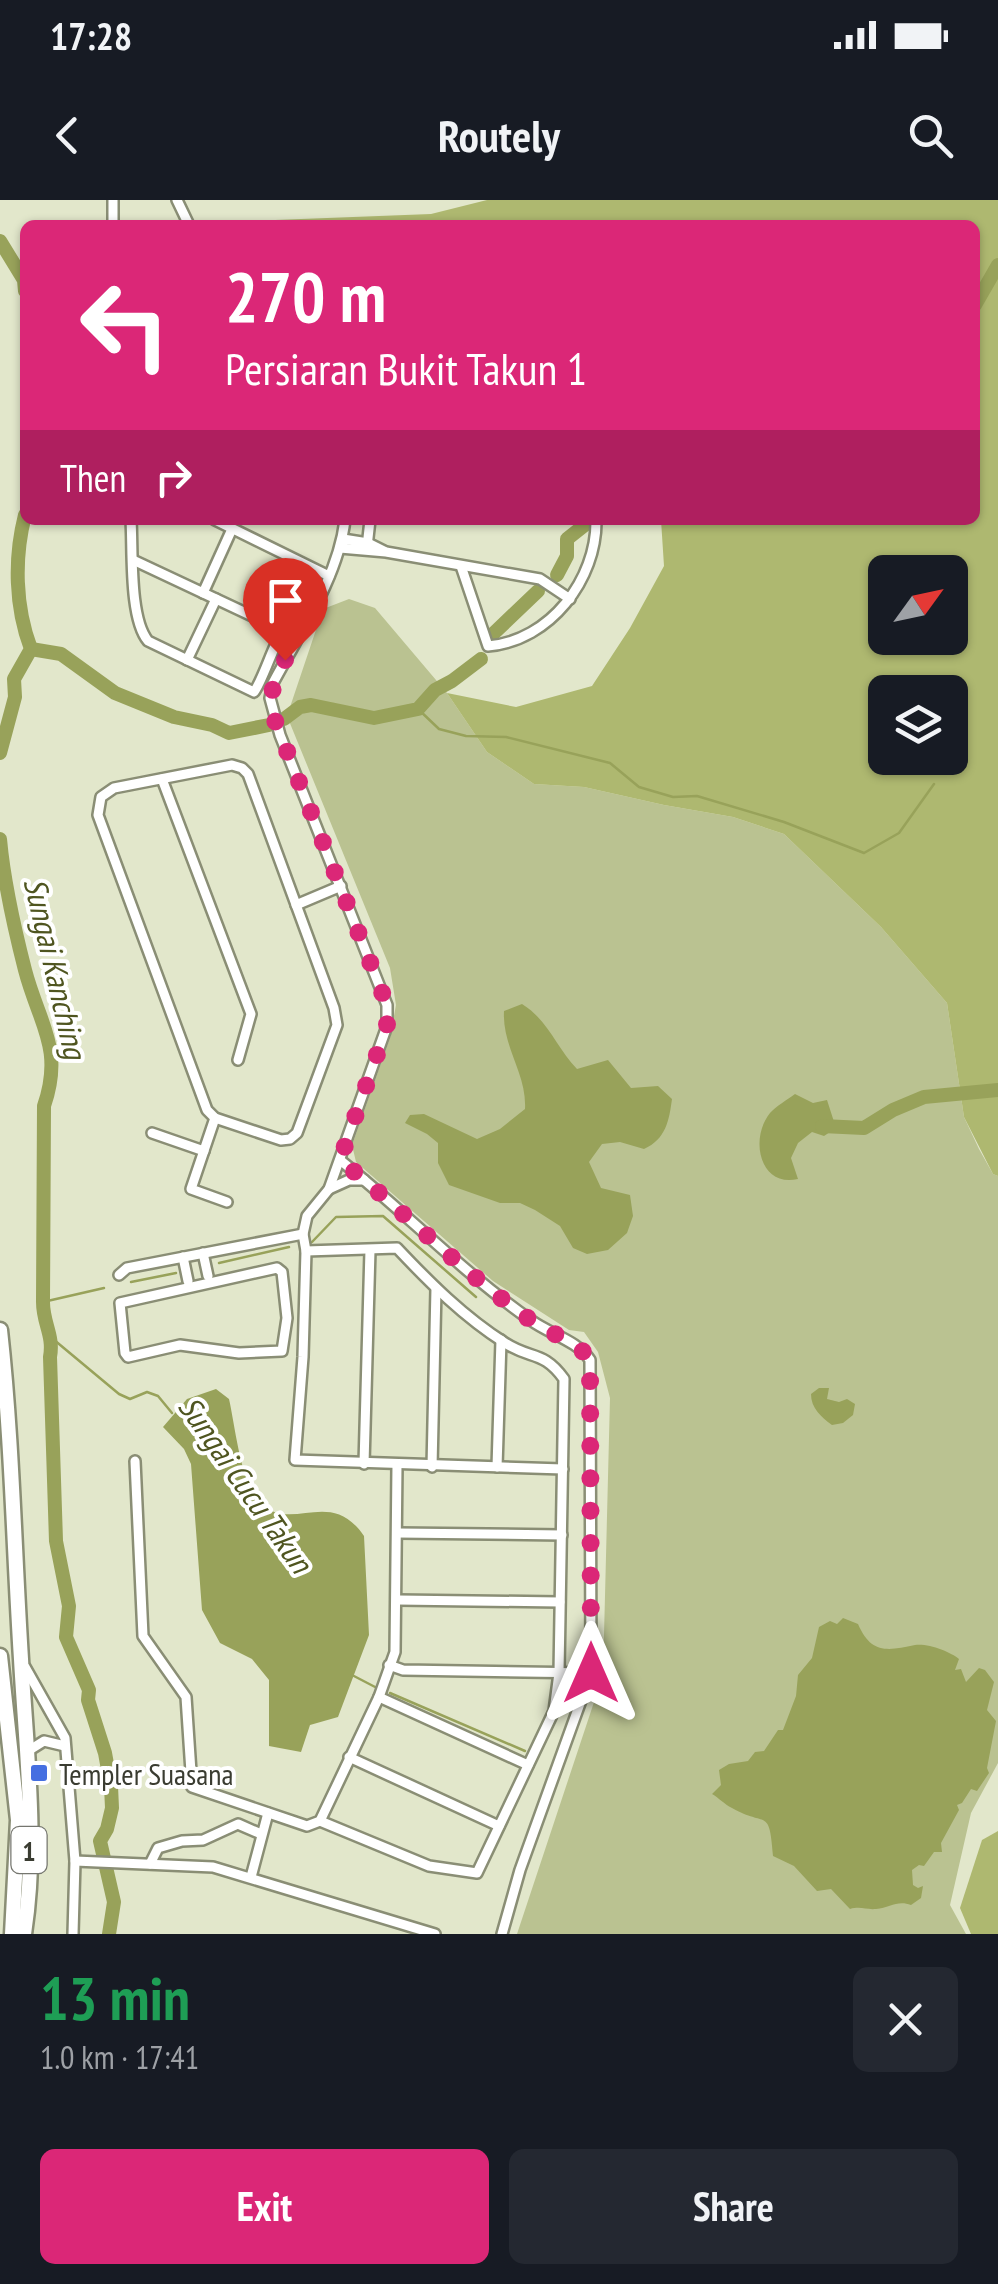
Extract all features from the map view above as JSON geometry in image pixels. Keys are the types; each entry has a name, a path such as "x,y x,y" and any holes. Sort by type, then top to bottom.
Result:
{"highway":[{"name":"1","path":"0,1330 27,1752 29,1870 24,1934"},
{"path":"0,1432 7,1399"},
{"name":"1","path":"0,1656 18,1820 12,1934"}],"street":[{"path":"131,525 141,632 148,642 254,692 282,630"},
{"path":"226,525 329,576"},
{"path":"344,525 329,576 273,683 270,698 272,713 387,1005 387,1026 328,1190 307,1216 303,1234 303,1357 295,1460 563,1469"},
{"path":"366,547 369,525"},
{"path":"460,566 488,646 506,644 522,637 570,599 583,582 596,525"},
{"path":"203,592 232,528"},
{"path":"342,543 540,579 570,599"},
{"path":"134,560 297,637"},
{"path":"187,660 216,599"},
{"path":"232,765 248,774 334,1008 337,1026 290,1139 281,1140 216,1118 199,1095 98,815 97,807 106,792 162,779 232,765"},
{"path":"162,779 251,1014 238,1060"},
{"path":"296,905 341,886"},
{"path":"216,1118 191,1189 227,1202"},
{"path":"152,1133 204,1152"},
{"path":"340,1160 488,1290 536,1324 584,1350 590,1360 591,1673 520,1870 502,1934"},
{"path":"328,1190 349,1180 366,1181"},
{"path":"119,1275 127,1268 303,1234"},
{"path":"306,1251 397,1248 436,1288 501,1340 551,1361 564,1379 559,1673 554,1710 477,1873 429,1866 320,1821"},
{"path":"364,1464 370,1250"},
{"path":"183,1257 188,1278 207,1273 203,1254"},
{"path":"277,1268 282,1272 287,1318 284,1348 279,1352 239,1352 180,1346 128,1357 120,1303 277,1268"},
{"path":"432,1467 436,1288"},
{"path":"496,1467 501,1340"},
{"path":"135,1460 143,1636 186,1697 192,1786 308,1826 320,1821 379,1697 395,1652 397,1465"},
{"path":"398,1532 562,1535"},
{"path":"398,1600 560,1602"},
{"path":"21,1656 61,1729 65,1746 75,1861 72,1934"},
{"path":"389,1665 403,1670 591,1673"},
{"path":"379,1697 528,1765"},
{"path":"27,1752 44,1741 65,1746"},
{"path":"349,1757 499,1826"},
{"path":"251,1877 268,1812"},
{"path":"150,1864 158,1848 203,1840 238,1824 261,1834"},
{"path":"75,1861 213,1867 435,1934"}],"shaded area":[{"path":"487,200 998,200 998,1176 993,1174 964,1117 947,1003 881,927 784,834 733,817 584,787 534,784 487,752 447,693 516,707 592,686 664,566 661,525 980,525 980,220 275,220 431,214"},
{"path":"349,599 375,608 447,693 487,752 534,784 584,787 733,817 784,834 881,927 947,1003 964,1117 993,1174 998,1176 998,1763 971,1813 950,1905 966,1934 517,1934 603,1675 610,1398 598,1352 584,1332 569,1330 493,1281 356,1162 352,1145 390,1038 396,1005 390,968 287,716 323,609"},
{"path":"998,1831 998,1934 971,1934 960,1908 982,1840"}],"water":[{"path":"522,1004 539,1018 577,1069 608,1060 631,1088 658,1086 672,1099 665,1128 651,1145 644,1149 620,1142 602,1144 589,1162 601,1188 630,1195 633,1216 627,1233 608,1250 587,1254 573,1248 560,1226 535,1210 520,1203 500,1203 449,1185 438,1163 438,1143 405,1123 410,1115 424,1114 477,1139 500,1129 525,1109 525,1096 504,1024 504,1011"},
{"path":"795,1094 813,1103 827,1100 836,1128 824,1136 812,1132 798,1143 791,1158 798,1179 785,1180 767,1169 760,1136 770,1113"},
{"path":"819,1388 829,1388 827,1399 847,1399 855,1404 853,1415 843,1423 828,1422 811,1399"},
{"path":"216,1389 229,1399 243,1469 260,1503 285,1514 338,1514 351,1521 364,1536 369,1635 338,1717 310,1725 301,1752 269,1746 269,1680 252,1659 220,1643 202,1610 191,1464 184,1449 163,1427 187,1399"},
{"path":"843,1618 858,1624 868,1641 881,1648 920,1645 939,1649 959,1659 955,1670 961,1669 966,1682 979,1668 994,1682 987,1710 996,1721 989,1773 977,1791 971,1789 957,1805 959,1810 941,1843 942,1852 934,1852 924,1866 912,1870 913,1885 923,1886 921,1898 911,1905 850,1909 831,1889 817,1891 794,1866 773,1856 770,1830 764,1821 732,1808 712,1794 721,1785 719,1770 764,1751 778,1730 783,1730 796,1696 798,1675 812,1658 819,1627 830,1621 837,1624"}],"waterway":[{"name":"Sungai Kanching","path":"0,241 20,274"},
{"path":"980,296 998,265"},
{"name":"Sungai Kanching","path":"0,753 15,697 14,679 31,649 18,582 23,525"},
{"path":"557,575 567,556 567,539 585,525"},
{"path":"494,633 538,591"},
{"path":"31,649 61,654 115,693 174,717 229,733 269,725"},
{"path":"284,719 300,707 311,705 374,718 418,709 435,690 481,659"},
{"path":"418,709 439,729 466,736 506,737 610,763 639,787 673,797 697,796 784,822 864,853 899,833 934,784"},
{"name":"Sungai Kanching","path":"0,839 17,938 50,1052 50,1086 44,1106 43,1302 51,1342 56,1541 69,1606 66,1637 89,1690 88,1700 111,1786 112,1808 100,1841 114,1902 109,1934"},
{"path":"822,1126 864,1128 924,1097 998,1090"},
{"path":"312,1242 336,1217 383,1216 476,1297"},
{"path":"219,1263 289,1247"},
{"path":"131,1282 176,1273"},
{"path":"43,1302 104,1288"},
{"name":"Sungai Cucu Takun","path":"53,1339 119,1394 130,1399 147,1392 158,1396 172,1413"},
{"name":"Sungai Cucu Takun","path":"352,1675 377,1688"},
{"name":"Sungai Cucu Takun","path":"390,1693 525,1751"}],"place":[{"name":"Templer Suasana","path":"39,1773"}],"route":[{"path":"285,660 273,683 272,713 387,1005 387,1026 340,1160 488,1290 536,1324 584,1350 590,1360 591,1673"}]}
